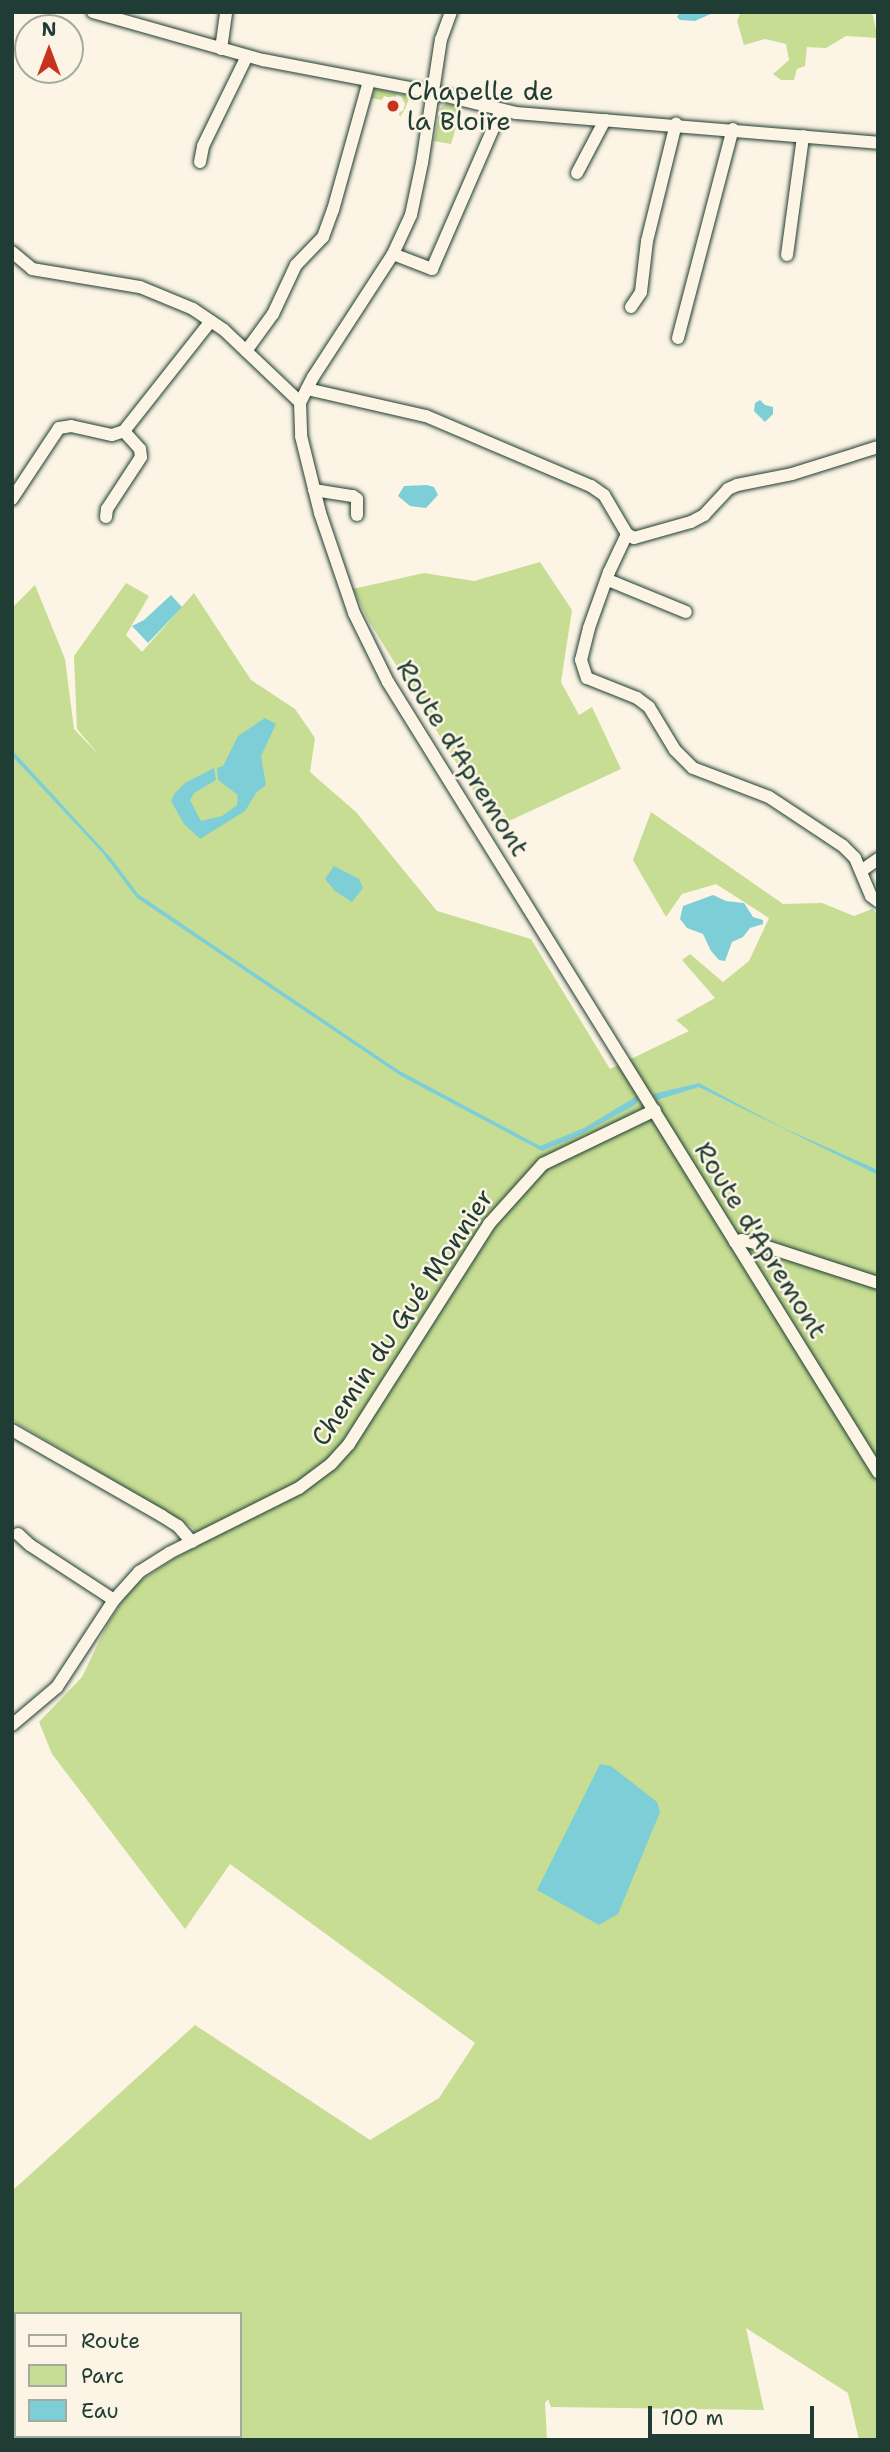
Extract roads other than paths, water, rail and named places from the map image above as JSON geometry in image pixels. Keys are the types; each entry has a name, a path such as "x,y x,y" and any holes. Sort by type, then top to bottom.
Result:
{"street":[{"path":"93,12 247,56 433,93 501,110 878,143"},
{"path":"221,49 226,12"},
{"path":"12,252 32,269 147,289 211,321 300,402 393,254 417,192 441,38 451,12"},
{"path":"200,162 203,146 247,56"},
{"path":"246,351 273,314 296,265 323,237 369,82"},
{"path":"393,254 432,269 501,110"},
{"path":"577,173 605,120"},
{"path":"631,307 641,292 647,241 676,124"},
{"path":"678,338 733,129"},
{"path":"787,255 803,136"},
{"path":"12,499 59,428 71,426 112,435 124,431 211,321"},
{"path":"307,389 426,416 591,486 604,495 627,534 640,538 677,528 704,515 728,489 737,485 792,474 878,447"},
{"name":"Route d'Apremont","path":"300,402 301,436 314,490 354,613 371,651 878,1472"},
{"path":"106,517 107,509 141,457 140,449 124,431"},
{"path":"314,490 353,496 357,499 357,515"},
{"path":"627,534 608,572 608,580 597,605 581,660 587,678 637,698 649,708 684,762 705,775 769,797 843,846 855,858 871,896 878,901"},
{"path":"608,580 686,612"},
{"path":"861,871 878,859"},
{"name":"Chemin du Gué Monnier","path":"12,1725 57,1687 114,1600 152,1563 299,1489 331,1464 349,1444 489,1224 521,1185 558,1154 655,1110"},
{"path":"736,1242 755,1242 878,1283"},
{"path":"12,1430 162,1516 178,1526 192,1542"},
{"path":"18,1534 30,1545 114,1600"}],"water":[{"path":"680,12 715,12 695,21 680,20 677,17"},
{"path":"760,400 773,407 773,414 765,422 754,411 755,403"},
{"path":"404,486 434,487 438,495 426,508 410,506 398,496"},
{"path":"171,595 182,607 148,643 132,626 144,620"},
{"path":"265,718 276,724 261,756 266,785 256,793 245,811 200,839 184,824 171,801 175,793 185,783 214,768 216,780 194,793 190,800 201,821 222,816 237,805 238,795 218,780 217,768 223,766 238,736"},
{"path":"12,750 111,858 138,894 398,1070 540,1146 584,1128 637,1096 639,1100 635,1105 580,1135 542,1151 401,1076 137,898 101,851 12,756"},
{"path":"334,866 359,879 363,888 352,902 335,891 325,879"},
{"path":"713,895 726,901 744,903 753,917 763,920 763,924 750,928 743,937 732,942 725,961 719,960 711,951 703,934 687,928 680,919 683,906"},
{"path":"699,1083 781,1127 878,1170 878,1175 699,1087 657,1100 653,1094"},
{"path":"600,1764 611,1766 657,1802 660,1812 618,1914 599,1925 537,1890"}],"place":[{"name":"Chapelle de la Bloire","path":"393,106"}]}
